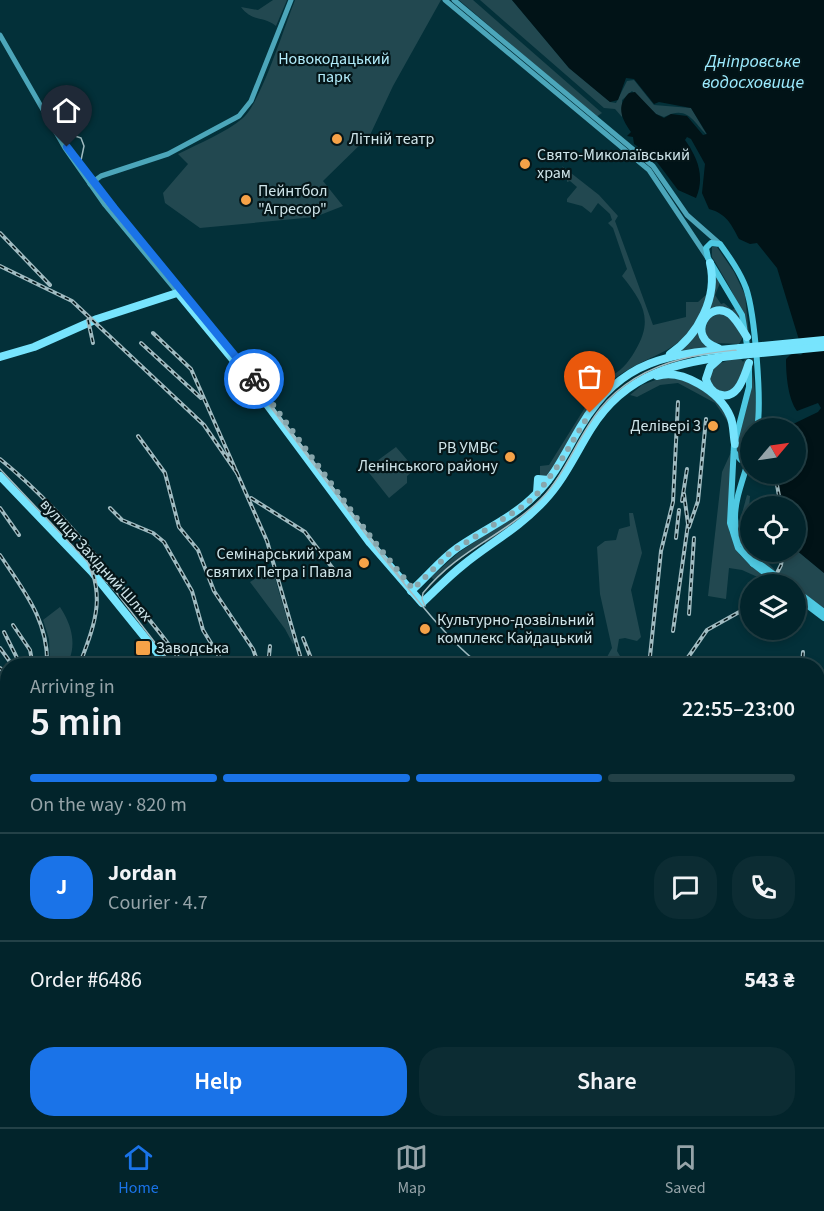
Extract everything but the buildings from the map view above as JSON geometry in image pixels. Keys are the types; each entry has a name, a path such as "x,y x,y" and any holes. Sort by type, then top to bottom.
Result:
{"highway":[{"path":"412,590 451,552 525,505 537,494 538,479 549,480 597,403 611,388 646,364 666,356 690,337 710,300 713,284 709,260"},
{"path":"0,357 24,351 97,319 180,292 242,364 373,540 423,602 460,568 502,539 538,507 565,472 600,417 627,390 649,375 675,365 723,353"},
{"path":"723,353 702,335 702,322 712,312 722,311 731,315 747,337"},
{"path":"666,356 723,353 824,340"},
{"path":"740,351 824,347"},
{"path":"723,353 706,374 709,387 721,395 729,395 737,390 749,363"},
{"path":"646,364 644,371 649,375 672,373 684,375 718,399 730,416 734,447"},
{"path":"557,467 565,472"},
{"name":"вулиця Західний Шлях","path":"0,477 92,572 162,658"}],"main road":[{"path":"91,182 168,154 239,116 251,100 291,0"},
{"path":"445,0 649,170 739,309 747,337 749,387 734,447 731,529 738,548 767,574"},
{"path":"454,0 643,158 660,176 687,215 720,244 740,274 748,297 758,418"},
{"path":"0,35 59,139 180,292"},
{"path":"709,260 709,244 720,244"},
{"path":"734,447 740,459"},
{"path":"741,484 734,509 734,521 742,545 754,563 771,574"},
{"path":"806,598 824,612"},
{"path":"806,604 824,618"}],"green space":[{"path":"273,0 287,0 276,26 250,15 241,7 258,10"},
{"name":"Новокодацький парк","path":"295,0 441,0 393,86 370,135 323,181 343,206 315,217 200,228 165,203 163,193 188,164 178,154 228,128 243,118 250,109 265,80"},
{"path":"459,0 473,0 602,113 596,117"},
{"path":"480,0 512,0 569,68 610,102 616,103 627,81 634,80 654,105 691,108 707,135 685,114 672,114 664,117 656,114 632,91 622,100 622,117 615,109 604,108"},
{"path":"562,166 599,195 618,216 615,221 653,325 686,317 686,302 698,302 707,294 699,315 680,341 609,383 607,377 620,370 635,351 641,340 645,321 636,294 622,276 627,269 613,228 608,223 612,220 610,214 598,203 591,213 582,206 567,202 577,187 570,181 567,182 567,175"},
{"path":"712,247 717,247 734,272 745,295 749,337 743,316 712,257"},
{"path":"715,274 720,283 715,295 721,304 724,303 732,310 736,308 742,323 725,308 700,324 711,348 676,352 690,337 703,316 712,294"},
{"path":"720,313 729,317 743,337 739,344 715,343 707,336 709,318"},
{"path":"749,337 752,347 753,370"},
{"path":"740,358 743,362 746,358 744,370 733,390 725,392 713,388 710,380 712,369 721,363"},
{"path":"753,370 756,418 744,418 751,390"},
{"path":"666,376 687,382 705,392 720,407 730,425 715,403 678,383 660,385 637,397 630,395 642,385"},
{"path":"607,385 546,480 540,477 540,466 549,465 586,406"},
{"path":"740,432 740,456 736,454"},
{"path":"396,447 415,469 407,476 407,483 389,498 366,469"},
{"path":"732,450 729,531 740,555 740,562 748,562 761,574 751,574 729,568 726,599 708,596 722,472"},
{"path":"526,507 517,517 518,519 522,516 487,547 484,542 450,566 428,588 434,580 431,577 458,553"},
{"path":"629,513 633,513 642,553 631,590 641,637 637,641 619,639 617,651 621,658 606,658 612,648 600,594 597,547 605,541 616,540 619,529 630,526"},
{"path":"806,558 824,573 824,610 806,596 806,574 780,574 782,562 806,562"},
{"path":"762,562 767,562 775,570 774,572"},
{"path":"272,568 293,644 285,629 250,582"},
{"path":"60,607 68,621 72,636 70,658 50,658 49,639 43,620"}],"water":[{"name":"Дніпровське водосховище","path":"512,0 824,0 824,573 806,558 806,496 780,496 779,484 806,484 806,418 821,408 818,403 797,411 791,400 786,359 792,353 801,355 803,353 777,268 757,243 750,244 739,239 731,224 724,217 709,209 702,193 705,164 691,139 687,137 685,140 699,168 700,183 696,198 678,190 654,158 634,144 633,137 627,136 631,132 621,112 625,98 629,93 635,92 656,114 664,118 671,114 687,116 703,135 707,134 691,108 659,102 654,104 634,79 626,78 618,100 610,102 569,68"}],"tram line":[{"path":"404,582 241,365 104,199 80,165 84,146 81,138 75,136 69,138 67,149 106,203 240,366 416,599 456,644 472,658"},
{"path":"425,606 422,599 423,593 451,565 511,524 540,500 557,479 600,409 622,388 647,372 674,361 703,354 824,344"},
{"path":"0,469 116,592 167,658"}],"railway":[{"path":"0,233 50,285"},
{"path":"0,266 72,301 204,425 237,473 191,369 153,333"},
{"path":"88,320 93,343"},
{"path":"141,343 201,398"},
{"path":"650,658 661,551 673,502 678,402"},
{"path":"689,527 698,501 706,419"},
{"path":"138,436 165,473 179,527 198,550 214,591 253,649 256,658"},
{"path":"0,459 45,500 99,559 178,658"},
{"path":"682,501 687,469"},
{"path":"237,473 267,541 301,658"},
{"path":"777,484 779,496"},
{"path":"673,631 688,524 684,494"},
{"path":"251,498 305,532 334,570"},
{"path":"0,508 19,535"},
{"path":"110,508 122,520 153,533 164,542 192,591 203,630 220,658"},
{"path":"676,538 679,510"},
{"path":"689,614 694,538"},
{"path":"82,658 94,621 97,594 95,580 83,549"},
{"path":"0,555 33,607 44,635 47,658"},
{"path":"776,574 781,562"},
{"path":"688,658 707,630 740,612"},
{"path":"13,625 30,650 32,658"},
{"path":"4,632 17,658"},
{"path":"303,638 311,658"},
{"path":"269,658 270,646"},
{"path":"0,648 7,658"},
{"path":"803,652 803,658"}],"way so far":[{"path":"254,379 390,563 413,589 451,552 525,505 537,494 544,487 590,413"}],"place":[{"name":"Лiтнiй театр","path":"337,139"},
{"name":"Свято-Миколаївський храм","path":"525,164"},
{"name":"Пейнтбол \"Агресор\"","path":"246,200"},
{"name":"Делівері 3","path":"713,426"},
{"name":"РВ УМВС Ленінського району","path":"510,457"},
{"name":"Семінарський храм святих Петра і Павла","path":"364,563"},
{"name":"Культурно-дозвільний комплекс Кайдацький","path":"425,629"},
{"name":"Заводська","path":"143,648"}],"route":[{"path":"67,147 254,379"}]}
